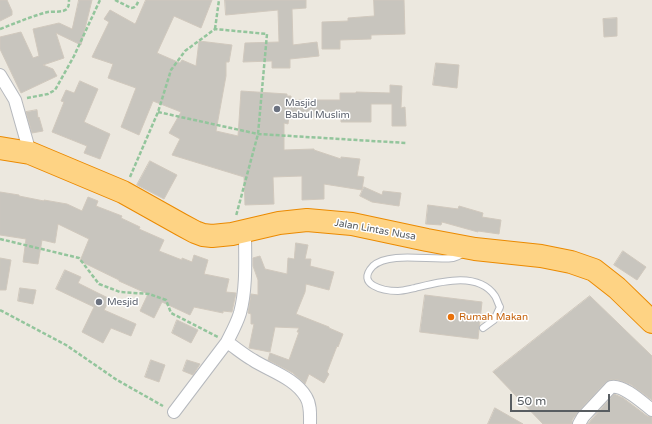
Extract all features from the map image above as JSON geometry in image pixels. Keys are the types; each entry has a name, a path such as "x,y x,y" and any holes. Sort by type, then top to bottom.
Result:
{"highway":[{"name":"Jalan Lintas Nusa","path":"0,148 30,153 123,192 194,232 203,235 212,236 238,233 279,223 307,220 352,224 475,249 541,256 571,262 594,270 617,288 652,322"}],"street":[{"path":"0,75 14,100 30,153"},
{"path":"174,412 227,342 238,318 242,305 245,282 238,233"},
{"path":"227,342 252,360 293,382 303,391 310,406 310,424"},
{"path":"579,424 583,417 597,402 612,387 615,386 625,390 652,410"}],"lane":[{"path":"475,249 455,258 406,257 384,260 376,263 369,270 367,277 371,285 384,290 399,291 446,281 459,280 485,286 496,297 500,307 494,320 483,328"}],"path":[{"path":"0,29 37,15 66,10 69,0"},
{"path":"14,100 48,94 55,90 74,56 100,0"},
{"path":"115,0 132,8 136,6 139,0"},
{"path":"215,29 219,0"},
{"path":"123,192 158,112 171,70 185,51 215,29 266,34 258,134 238,233"},
{"path":"158,112 258,134 406,143"},
{"path":"0,239 80,258 99,284 120,292 149,294 166,300 171,313 227,342"},
{"path":"0,310 66,345 117,380 174,412"}],"building":[{"path":"0,0 7,0 12,11 12,15 0,21"},
{"path":"79,0 92,0 81,45 56,33 64,58 43,65 53,69 57,76 21,93 0,49 0,37 21,32 33,58 39,56 33,29 59,23 72,29"},
{"path":"146,0 212,0 201,28 174,16 157,53 180,63 182,60 196,66 199,41 232,45 229,62 226,62 226,76 216,131 238,136 241,91 287,94 287,96 291,96 291,100 340,100 340,93 390,93 390,85 402,86 401,108 405,107 406,126 392,126 392,104 371,104 371,122 341,122 341,117 289,117 288,124 284,123 284,150 314,149 341,159 341,157 360,159 357,176 364,177 362,190 324,184 324,199 302,200 302,176 273,177 274,204 245,205 244,177 172,155 180,139 169,133 181,112 153,101 139,135 121,127 136,88 108,78 113,64 92,57 109,22 104,19 110,10 135,24"},
{"path":"225,0 306,0 306,8 292,9 293,45 317,42 319,56 290,59 290,68 272,68 272,61 243,62 245,43 279,42 278,10 226,15"},
{"path":"374,0 404,0 405,34 371,35 371,39 340,40 340,49 322,49 322,22 348,21 348,18 374,16"},
{"path":"617,18 617,36 604,37 603,19"},
{"path":"436,63 459,65 457,88 433,85"},
{"path":"80,81 98,89 84,122 110,134 100,159 84,153 87,146 52,132 64,102 61,101 66,90 74,93"},
{"path":"37,110 38,118 39,117 43,131 32,133 26,112"},
{"path":"150,161 177,175 164,199 137,185"},
{"path":"364,187 382,195 383,191 401,193 399,206 372,202 360,196"},
{"path":"0,192 67,204 82,211 88,197 98,201 96,206 122,216 121,218 140,227 139,229 164,240 159,251 182,260 182,258 192,262 194,255 208,260 204,274 229,279 226,292 236,293 232,312 223,311 223,313 194,307 190,315 162,302 154,318 140,311 148,294 80,261 89,239 58,224 55,243 42,240 38,264 23,262 26,239 0,235"},
{"path":"428,205 458,209 459,206 483,213 482,217 501,220 499,234 478,232 442,222 441,225 426,224"},
{"path":"296,243 308,245 305,259 311,259 310,266 334,272 329,290 306,284 305,292 296,314 343,334 327,372 329,374 324,383 309,374 305,384 293,373 268,360 270,353 289,360 299,328 275,327 270,352 249,348 254,324 251,324 251,314 248,313 251,294 258,295 258,280 253,266 253,258 260,256 265,269 287,274 288,258 294,259"},
{"path":"623,251 646,267 637,280 614,265"},
{"path":"0,258 11,260 6,290 0,290"},
{"path":"65,270 81,277 78,283 110,299 104,310 136,324 131,336 111,328 103,343 82,332 94,307 56,289"},
{"path":"20,288 36,290 33,304 18,301"},
{"name":"Rumah Makan","path":"425,295 482,302 478,339 420,332"},
{"path":"590,296 652,356 652,400 630,384 618,380 610,380 606,382 578,412 572,420 572,424 543,424 493,372"},
{"path":"177,320 198,330 191,343 172,333"},
{"path":"151,360 165,365 159,382 145,377"},
{"path":"187,360 200,364 193,375 183,371"},
{"path":"614,394 623,398 647,416 652,417 652,424 588,424"},
{"path":"495,408 523,424 488,424"}],"place":[{"name":"Masjid Babul Muslim","path":"277,109"},
{"name":"Mesjid","path":"99,302"},
{"name":"Rumah Makan","path":"451,317"}]}
